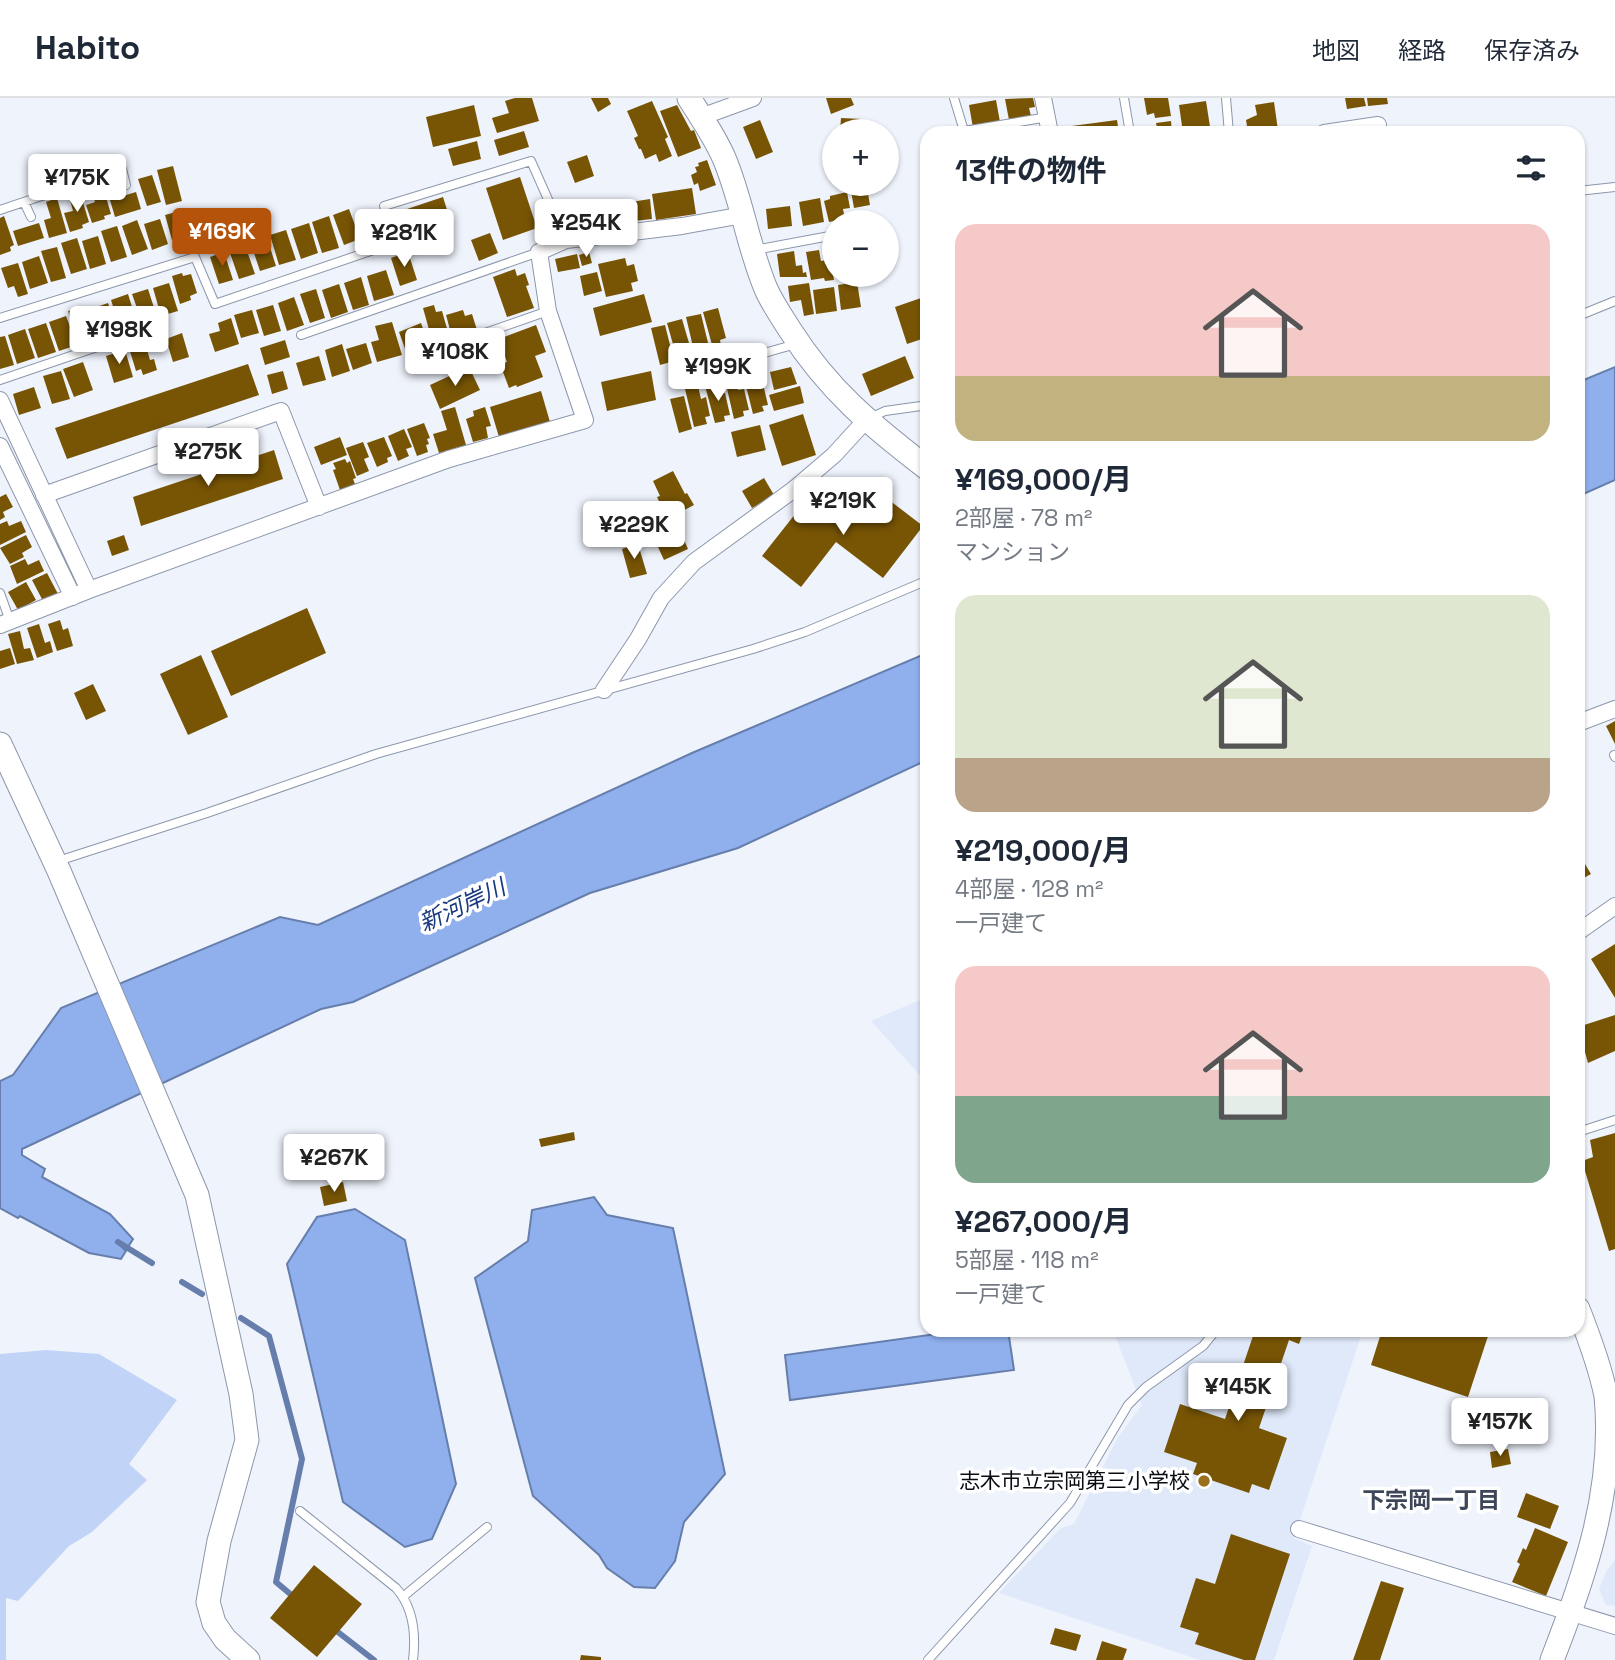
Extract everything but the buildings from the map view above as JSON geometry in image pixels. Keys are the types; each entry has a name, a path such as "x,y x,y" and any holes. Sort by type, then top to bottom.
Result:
{"street":[{"path":"753,98 695,108 724,157 766,291 799,344 834,389 866,421 920,463"},
{"path":"1043,98 1049,125"},
{"path":"1371,126 1378,125"},
{"path":"5,623 449,459 585,419 548,311 539,252 566,240 682,226 743,215"},
{"path":"0,400 89,590"},
{"path":"44,495 281,411 319,507"},
{"path":"604,690 661,598 694,562 793,490 834,456 866,421"},
{"path":"0,446 73,597"},
{"path":"1585,720 1615,709"},
{"path":"0,744 57,866 197,1195 241,1394 247,1440 219,1541 208,1602 214,1623 225,1639 248,1660"},
{"path":"1585,927 1615,906"},
{"path":"1552,1660 1600,1525 1607,1491 1611,1397 1585,1328"},
{"path":"1300,1528 1615,1626"}],"lane":[{"path":"954,98 962,126"},
{"path":"1124,98 1129,126"},
{"path":"1226,98 1228,126"},
{"path":"0,318 195,257 215,304 397,243 384,206 531,162 566,240"},
{"path":"0,210 122,169 126,185"},
{"path":"1585,190 1615,187"},
{"path":"24,202 31,217"},
{"path":"752,251 822,238"},
{"path":"301,335 539,252"},
{"path":"1585,313 1615,301"},
{"path":"436,350 548,311"},
{"path":"0,380 153,328"},
{"path":"686,375 799,344"},
{"path":"866,421 878,413 920,406"},
{"path":"57,866 376,754 753,649 827,623 920,583"},
{"path":"0,593 5,623"},
{"path":"1585,1130 1615,1120"},
{"path":"928,1660 1069,1503 1128,1405 1146,1387 1203,1346 1210,1337"},
{"path":"300,1511 404,1596 412,1617 415,1639 413,1660"},
{"path":"404,1596 487,1527"}],"shaded area":[{"path":"920,1000 920,1075 871,1021"},
{"name":"志木市立宗岡第三小学校","path":"1116,1337 1361,1337 1294,1538 1312,1546 1274,1660 1200,1660 999,1593 1061,1528 1074,1524 1117,1439 1142,1405"},
{"path":"46,1350 99,1354 177,1400 129,1464 147,1480 92,1532 69,1546 18,1601 6,1598 6,1660 0,1660 0,1354"},
{"path":"1615,1560 1615,1606 1606,1605 1599,1589 1607,1570"}],"water":[{"path":"1615,367 1615,480 1585,493 1585,380"},
{"name":"新河岸川","path":"920,656 920,763 738,848 590,893 353,1002 321,1009 22,1149 22,1155 45,1169 42,1177 110,1214 133,1239 128,1247 122,1247 126,1251 121,1259 89,1253 0,1208 0,1081 13,1075 61,1008 280,917 318,925 692,753"},
{"path":"594,1197 607,1215 673,1228 725,1474 684,1522 675,1561 655,1588 634,1587 607,1568 599,1555 533,1496 475,1278 528,1241 532,1210"},
{"path":"355,1209 405,1240 456,1484 432,1539 405,1547 343,1502 287,1264 317,1217"},
{"path":"920,1336 1009,1337 1014,1370 790,1400 785,1355"}],"waterway":[{"path":"118,1242 152,1263"},
{"path":"182,1282 202,1294"},
{"path":"241,1318 269,1336 302,1459 276,1582 295,1598"},
{"path":"334,1629 374,1660"}],"place":[{"name":"志木市立宗岡第三小学校","path":"1204,1481"}],"district":[{"name":"下宗岡一丁目","path":"1431,1500"}]}
